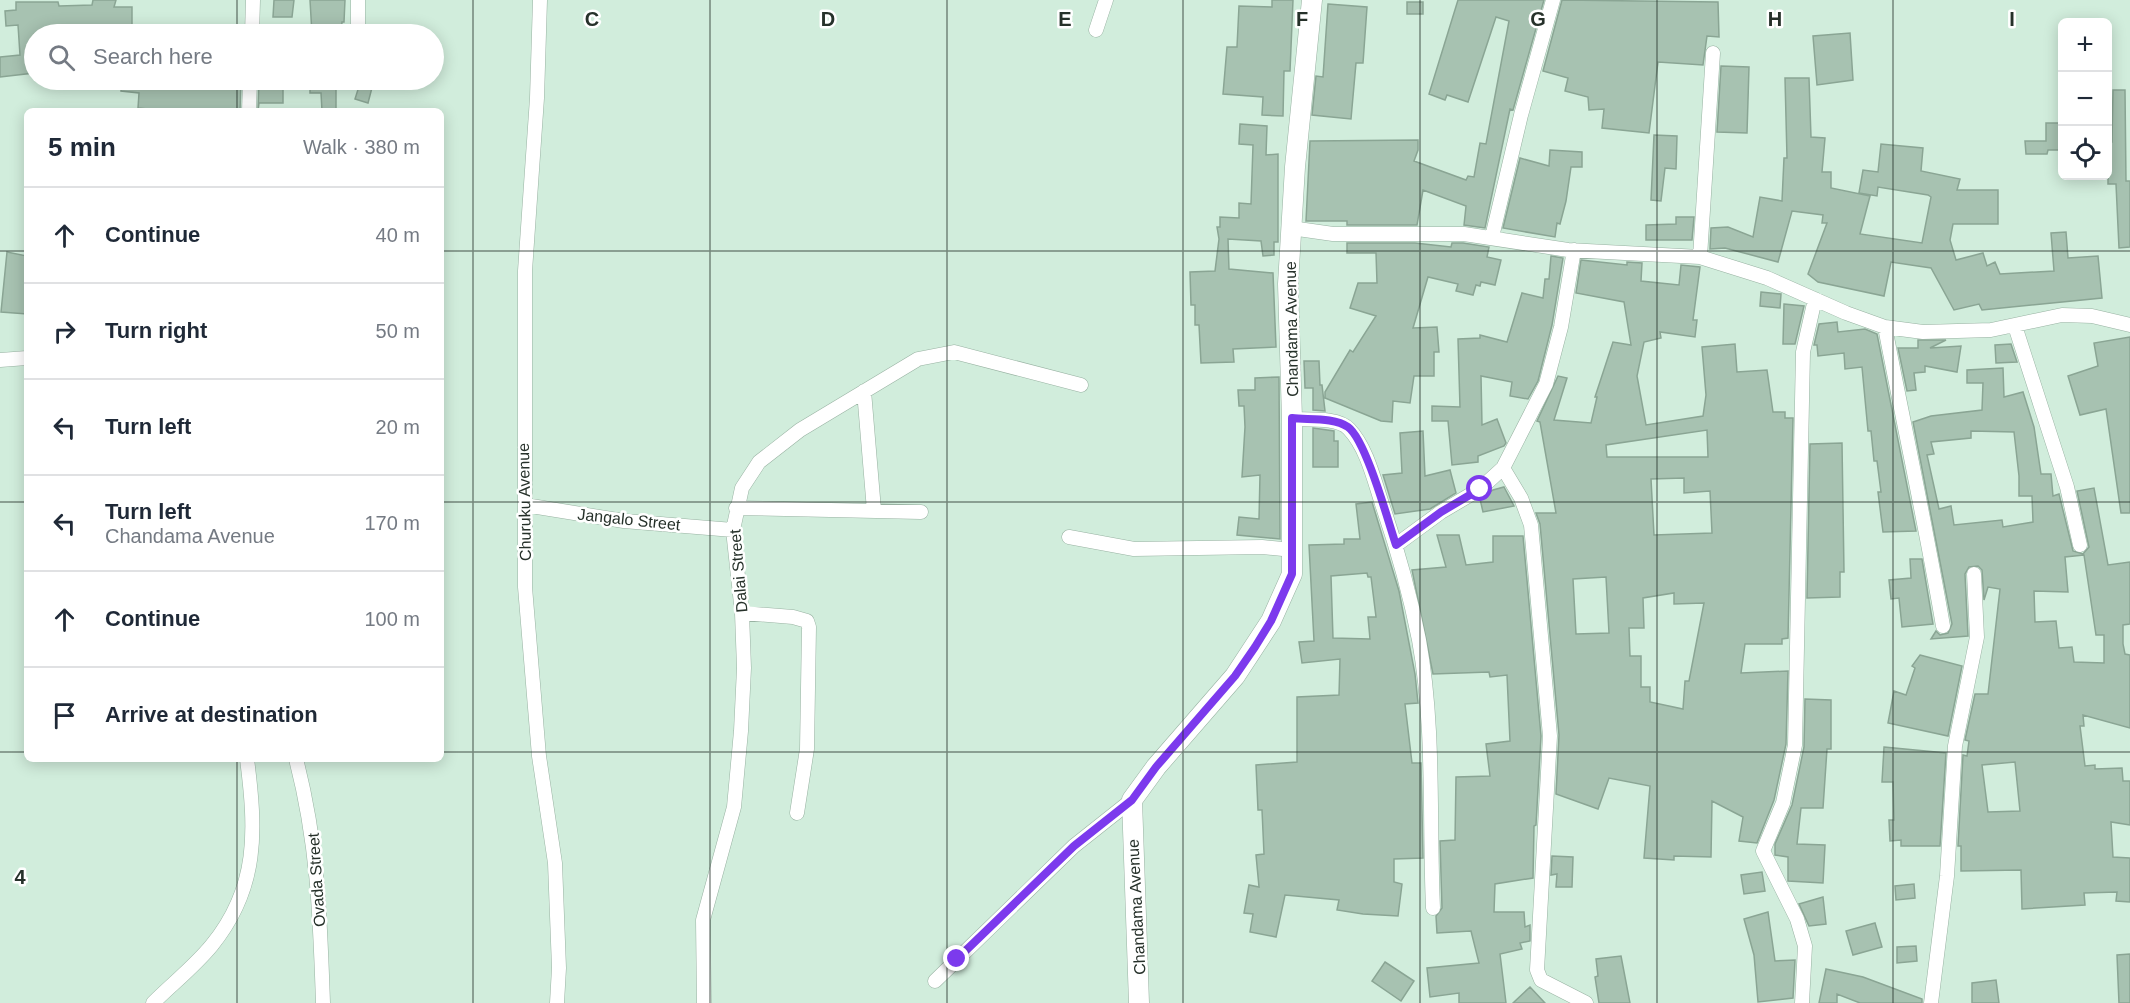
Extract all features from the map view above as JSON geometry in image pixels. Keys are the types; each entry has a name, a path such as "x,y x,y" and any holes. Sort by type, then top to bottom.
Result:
{"street":[{"path":"252,24 253,0"},
{"path":"358,0 358,24"},
{"name":"Churuku Avenue","path":"540,0 537,98 525,271 525,587 539,756 555,863 559,968 557,1003"},
{"path":"1096,30 1107,0"},
{"name":"Chandama Avenue","path":"1139,1003 1132,800 1156,767 1235,676 1255,647 1286,590 1292,574 1292,418 1288,314 1292,228 1312,0"},
{"path":"1492,237 1521,115 1553,0"},
{"path":"1700,257 1713,53"},
{"path":"249,108 250,90"},
{"path":"1292,228 1334,234 1433,233 1492,237 1574,250 1700,257 1767,278 1885,327 1923,332 1958,333 2015,326 2062,315 2092,316 2130,325"},
{"path":"1396,545 1441,512 1480,489 1503,468 1546,384 1561,327 1574,250"},
{"path":"1802,1003 1805,946 1797,920 1763,851 1783,802 1795,745 1803,352 1815,299"},
{"path":"2015,326 2067,487 2080,545"},
{"path":"1885,327 1943,626"},
{"name":"Dalai Street","path":"704,1003 703,920 734,807 744,668 742,613 733,530 742,488 759,462 800,430 918,359 954,352 1081,385"},
{"path":"0,360 24,358"},
{"path":"864,391 874,510"},
{"path":"1292,418 1330,421 1348,427 1359,442 1396,545 1419,641 1430,772 1433,908"},
{"path":"1503,468 1521,498 1531,525 1550,736 1537,970 1540,980 1586,1003"},
{"name":"Jangalo Street","path":"525,505 624,521 733,530"},
{"path":"736,508 921,512"},
{"path":"1069,537 1134,549 1262,547 1293,550"},
{"path":"1931,1003 1947,876 1955,746 1977,637 1974,574"},
{"path":"742,613 793,617 807,621 807,749 797,813"},
{"path":"153,1003 211,946 233,915 246,886 252,854 254,813 247,762"},
{"name":"Ovada Street","path":"297,762 314,842 319,885 322,1003"},
{"path":"935,981 1074,846 1132,800"}],"building":[{"path":"93,0 116,0 114,7 132,7 132,24 24,24 24,74 0,77 0,57 20,55 18,25 6,26 5,11 16,10 16,2 58,2 59,6 92,5"},
{"path":"274,0 294,0 292,17 273,17"},
{"path":"310,0 345,0 344,22 342,24 311,24"},
{"path":"1272,0 1293,0 1290,71 1284,71 1283,116 1262,115 1263,97 1223,94 1227,47 1237,47 1239,6 1272,7"},
{"path":"1458,0 1544,0 1513,110 1510,109 1485,228 1464,225 1466,206 1423,190 1417,225 1347,225 1347,221 1306,221 1310,141 1418,140 1418,150 1414,161 1466,180 1468,176 1474,177 1480,143 1486,144 1509,21 1496,17 1468,102 1447,95 1445,100 1429,94"},
{"path":"1562,0 1718,2 1719,37 1707,36 1703,65 1658,62 1649,133 1602,128 1604,109 1589,110 1588,97 1565,91 1568,78 1543,71"},
{"path":"1407,2 1423,2 1423,14 1407,14"},
{"path":"1328,4 1367,7 1363,63 1356,63 1351,119 1312,115 1316,76 1323,77"},
{"path":"1850,33 1853,80 1817,85 1813,36"},
{"path":"1721,66 1749,67 1747,133 1717,132"},
{"path":"1785,78 1809,78 1811,137 1825,138 1822,172 1831,172 1831,188 1870,196 1860,234 1922,243 1931,197 1878,187 1877,196 1859,193 1863,170 1878,172 1881,144 1923,148 1921,171 1960,179 1957,190 1998,190 1998,224 1953,224 1950,240 1956,260 1983,253 1987,266 1995,262 2000,274 2054,271 2051,233 2066,232 2068,258 2098,256 2102,298 1982,310 1979,304 1954,310 1931,268 1891,262 1884,296 1818,282 1808,274 1827,223 1822,223 1823,215 1792,211 1778,262 1725,248 1710,249 1711,228 1728,227 1753,237 1760,197 1782,201 1784,158 1787,158"},
{"path":"241,90 240,108 138,108 139,93 121,91"},
{"path":"259,90 283,90 283,103 259,103 258,108"},
{"path":"310,90 336,90 336,108 322,108 321,93 310,93"},
{"path":"358,90 371,90 368,103 355,99"},
{"path":"2113,90 2125,90 2126,181 2130,181 2130,247 2119,248 2116,184 2108,184 2108,180 2112,180"},
{"path":"2046,123 2058,123 2058,150 2048,150 2047,154 2026,154 2025,141 2046,141"},
{"path":"1240,124 1267,126 1266,155 1278,154 1278,242 1274,242 1274,255 1263,256 1261,241 1228,239 1229,269 1273,273 1276,347 1233,349 1234,362 1201,363 1199,325 1195,325 1195,305 1191,305 1190,272 1215,271 1219,239 1217,227 1220,227 1220,217 1239,218 1239,203 1251,204 1253,145 1239,144"},
{"path":"1654,135 1677,136 1676,169 1665,168 1661,201 1651,200"},
{"path":"1550,150 1582,152 1582,167 1571,167 1566,201 1560,224 1557,223 1555,237 1503,228 1520,158 1549,166"},
{"path":"1676,217 1694,217 1692,240 1646,240 1646,225 1676,224"},
{"path":"1347,243 1415,243 1451,247 1452,243 1463,243 1489,247 1487,257 1501,260 1495,285 1481,282 1480,286 1476,285 1473,295 1456,291 1458,284 1428,277 1413,328 1437,327 1439,352 1434,352 1434,376 1414,376 1410,403 1393,401 1392,422 1381,421 1325,398 1325,392 1350,350 1353,352 1376,316 1350,308 1358,283 1377,283 1376,253 1347,253"},
{"path":"7,252 24,255 24,314 1,312"},
{"path":"1551,256 1563,258 1552,325 1538,381 1528,399 1510,396 1512,382 1481,376 1482,425 1497,419 1506,443 1504,446 1478,456 1478,462 1452,465 1448,421 1432,421 1432,406 1460,407 1458,339 1480,338 1480,335 1507,342 1522,293 1543,298 1545,279 1549,279"},
{"path":"1581,260 1627,265 1627,262 1642,263 1641,281 1679,285 1681,265 1700,267 1693,320 1697,320 1695,337 1660,332 1661,338 1644,342 1637,376 1646,425 1703,416 1706,395 1702,347 1735,344 1737,372 1767,370 1773,412 1785,412 1785,418 1793,418 1788,638 1782,639 1782,644 1745,644 1741,673 1788,671 1786,744 1774,800 1757,843 1739,841 1743,817 1712,801 1711,857 1674,856 1674,860 1644,858 1650,786 1609,778 1598,809 1556,794 1559,735 1540,524 1536,513 1556,513 1540,422 1537,421 1558,376 1567,378 1554,420 1591,423 1597,397 1595,397 1613,342 1631,345 1624,302 1576,293","holes":["1707,430 1708,457 1607,457 1606,445","1684,478 1684,493 1710,491 1712,533 1654,535 1651,479","1606,577 1609,633 1576,634 1573,579","1674,593 1674,604 1704,603 1689,681 1685,681 1683,709 1650,702 1650,687 1641,687 1641,656 1630,656 1629,628 1644,628 1643,598"]},
{"path":"1761,292 1781,294 1780,308 1760,306"},
{"path":"1784,304 1804,306 1795,344 1783,344"},
{"path":"1837,322 1838,332 1865,329 1877,334 1916,531 1883,532 1878,492 1881,492 1877,461 1874,461 1871,431 1868,431 1862,367 1845,369 1844,353 1818,356 1817,345 1814,345 1819,324"},
{"path":"2130,337 2130,513 2121,513 2106,409 2080,415 2068,376 2098,366 2094,343"},
{"path":"1918,340 1946,340 1930,348 1961,346 1957,372 1925,366 1925,372 1914,373 1916,390 1907,391 1898,348 1918,348"},
{"path":"2011,344 2017,362 1996,363 1995,345"},
{"path":"1304,361 1319,361 1320,385 1322,385 1325,411 1313,410 1313,388 1305,388"},
{"path":"2003,368 2004,397 2023,392 2034,427 2041,474 2051,474 2053,496 2059,494 2073,551 2083,554 2089,547 2077,491 2094,488 2108,565 2130,562 2130,624 2123,625 2123,644 2125,654 2130,655 2130,728 2083,715 2084,726 2080,726 2085,766 2095,765 2095,769 2122,768 2123,781 2130,781 2130,825 2111,822 2113,857 2130,858 2130,902 2116,901 2117,892 2084,893 2085,905 2022,909 2021,870 1961,871 1961,846 1958,846 1963,755 1967,756 1969,741 1965,740 1975,694 1988,694 2000,589 1988,587 1984,600 1982,570 1978,566 1969,567 1965,574 1968,636 1931,639 1936,631 1940,635 1948,633 1952,624 1913,422 1931,416 1982,410 1983,383 1967,383 1967,370","holes":["1971,431 2014,432 2019,496 2032,496 2033,522 2003,527 2002,520 1954,525 1951,506 1939,509 1927,455 1934,454 1931,442 1971,438","2084,555 2096,635 2104,635 2104,663 2074,662 2072,647 2059,648 2056,621 2035,622 2034,591 2068,592 2065,557","2015,762 2020,811 1988,812 1982,765"]},
{"path":"1279,377 1280,539 1237,535 1239,517 1259,519 1260,475 1242,477 1245,427 1244,406 1239,406 1238,390 1255,390 1255,378"},
{"path":"1313,428 1334,431 1334,441 1338,441 1338,467 1313,467"},
{"path":"1423,431 1425,476 1450,470 1456,493 1430,509 1395,514 1383,475 1402,473 1400,433"},
{"path":"1842,443 1844,572 1840,572 1840,597 1807,598 1810,444"},
{"path":"1504,487 1514,506 1483,512 1480,499 1493,490"},
{"path":"1372,502 1399,591 1415,674 1418,703 1405,704 1412,763 1421,763 1423,858 1394,859 1394,882 1402,884 1398,916 1337,910 1339,900 1285,895 1276,937 1250,932 1253,914 1244,913 1249,885 1259,887 1256,855 1264,854 1262,810 1258,810 1256,765 1297,762 1297,697 1339,695 1340,659 1302,663 1299,642 1314,641 1309,545 1344,544 1344,539 1360,539 1356,504","holes":["1367,573 1368,577 1371,577 1376,617 1368,617 1370,639 1333,638 1331,576"]},
{"path":"1437,535 1459,535 1466,565 1493,562 1493,536 1523,536 1541,736 1536,825 1534,826 1533,878 1495,884 1494,912 1524,912 1525,927 1530,925 1530,941 1520,943 1522,949 1500,954 1506,1003 1459,1003 1459,993 1430,997 1427,968 1479,963 1471,931 1437,933 1436,916 1442,908 1440,841 1455,840 1456,777 1490,776 1486,744 1510,741 1507,675 1490,677 1489,672 1433,674 1412,570 1446,567"},
{"path":"1910,559 1922,559 1933,624 1902,627 1899,598 1891,599 1889,580 1911,578"},
{"path":"1920,655 1962,666 1948,736 1888,723 1894,691 1906,695 1915,668 1912,666"},
{"path":"1805,699 1831,700 1831,749 1827,749 1823,808 1801,808 1797,844 1825,845 1823,883 1788,881 1788,857 1775,855 1775,844 1792,805 1804,747"},
{"path":"1884,747 1946,753 1940,846 1901,846 1901,840 1890,841 1889,820 1894,820 1893,782 1882,782"},
{"path":"1552,856 1573,857 1572,887 1556,887 1557,874 1551,875"},
{"path":"1762,872 1765,891 1744,894 1741,875"},
{"path":"1914,884 1915,898 1896,900 1895,886"},
{"path":"1823,897 1826,924 1809,926 1799,904"},
{"path":"1768,912 1775,961 1795,960 1793,998 1758,1002 1754,955 1744,919"},
{"path":"1875,923 1882,947 1853,955 1846,931"},
{"path":"1916,946 1917,961 1897,963 1897,947"},
{"path":"2130,954 2130,1003 2119,1003 2117,955"},
{"path":"1621,956 1630,1003 1599,1003 1595,977 1598,976 1596,959"},
{"path":"1385,962 1414,981 1401,1001 1372,981"},
{"path":"1826,969 1863,977 1922,999 1922,1003 1860,1003 1837,994 1837,1003 1819,1003"},
{"path":"1996,980 1999,1003 1972,1003 1972,983"},
{"path":"1530,987 1545,1003 1513,1003"}],"route":[{"path":"957,959 1074,846 1132,800 1156,767 1235,676 1255,647 1271,621 1292,574 1292,418 1330,421 1348,427 1359,442 1396,545 1441,512 1480,489"}]}
